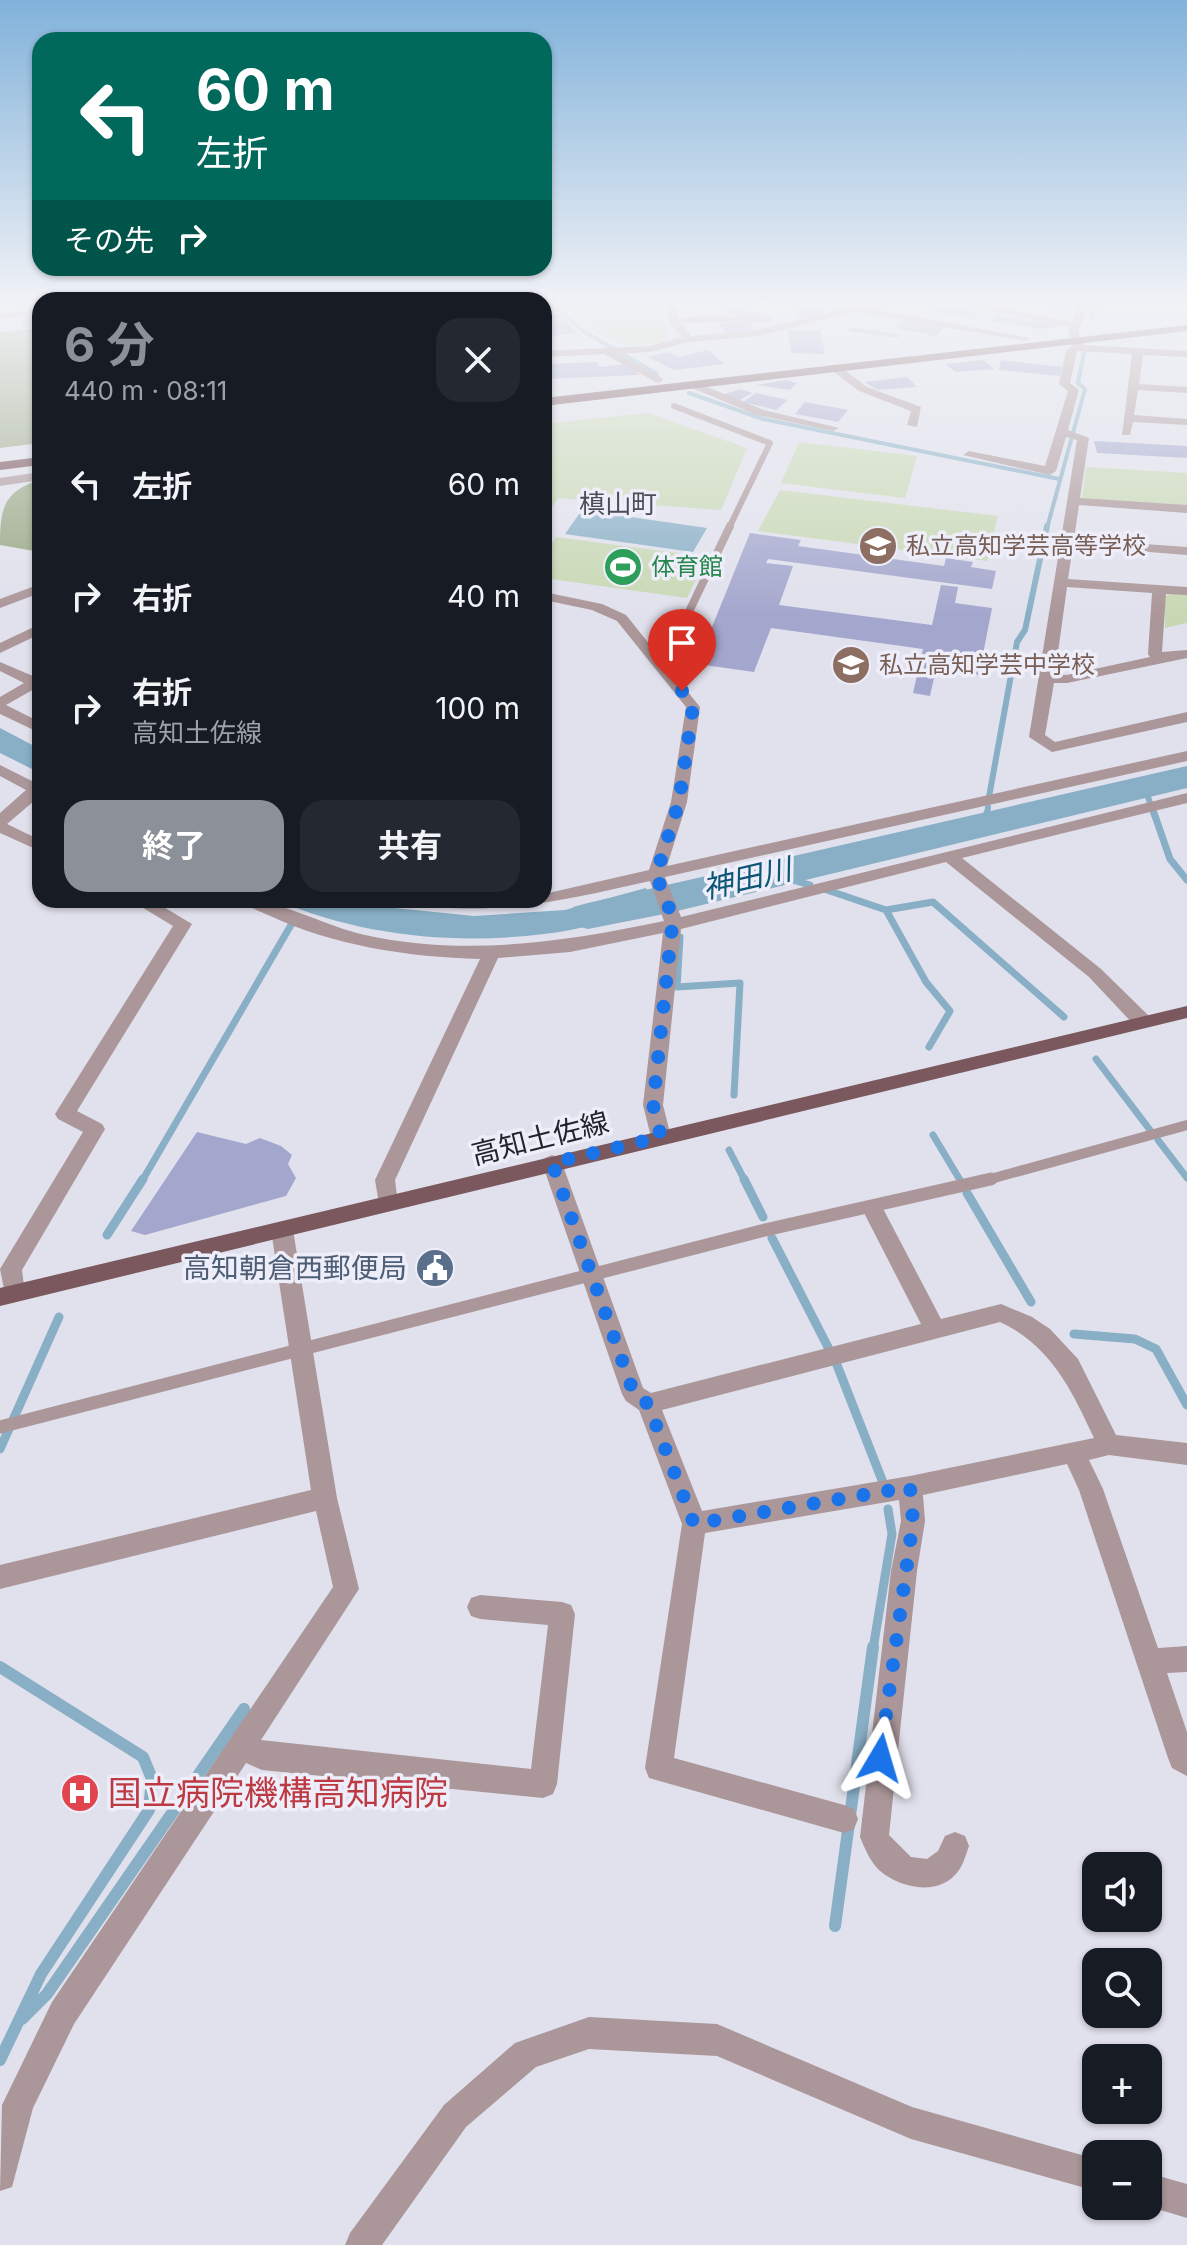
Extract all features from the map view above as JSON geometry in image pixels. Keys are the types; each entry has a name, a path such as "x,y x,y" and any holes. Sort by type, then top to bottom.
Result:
{"highway":[{"path":"0,456 32,452"},
{"path":"0,466 32,462"}],"main road":[{"name":"高知土佐線","path":"7,1295 1187,1012"}],"street":[{"path":"748,408 833,428"},
{"path":"913,425 917,409 914,408"},
{"path":"969,455 1050,471 1069,434 1072,408"},
{"path":"1126,433 1132,408"},
{"path":"1130,418 1187,422"},
{"path":"1069,434 1083,438 1083,445 1037,737 1052,747 1187,717"},
{"path":"0,482 32,477"},
{"path":"1073,501 1187,509"},
{"path":"1067,542 1187,551"},
{"path":"1063,583 1187,591"},
{"path":"1156,589 1160,595 1155,654 1163,659"},
{"path":"15,601 32,592"},
{"path":"552,598 617,614 632,622 637,636 693,707 679,802 658,878 672,921 653,1105 661,1137"},
{"path":"0,604 32,602"},
{"path":"0,649 32,632"},
{"path":"1047,678 1067,679 1187,654"},
{"path":"0,666 32,681"},
{"path":"0,705 32,687"},
{"path":"0,705 32,723"},
{"path":"552,898 658,878 1187,756"},
{"path":"0,770 32,787"},
{"path":"32,795 0,824 32,842"},
{"path":"268,908 316,929 369,942 428,951 492,953 570,946 672,921 713,917 736,907 1187,798"},
{"path":"948,855 1095,973 1143,1022"},
{"path":"7,1295 11,1269 95,1129 65,1114 183,924 154,908"},
{"path":"387,1204 385,1180 492,953"},
{"path":"552,1163 634,1394 648,1404 694,1524 659,1768 844,1819"},
{"path":"872,1207 935,1330"},
{"path":"0,2175 18,2105 63,2013 346,1589 325,1498 282,1230"},
{"path":"648,1404 1001,1313 1025,1322 1070,1361 1109,1445"},
{"path":"694,1524 910,1487 1109,1445 1187,1454"},
{"path":"1073,1452 1091,1489 1152,1661 1182,1758 1187,1762"},
{"path":"910,1487 913,1521 902,1587 874,1837 879,1851 893,1865 916,1875 935,1874 943,1868 955,1846"},
{"path":"0,1577 325,1498"},
{"path":"244,1746 262,1756 543,1784 562,1614 480,1607"},
{"path":"1152,1661 1187,1659"},
{"path":"362,2245 455,2116 526,2054 589,2033 717,2040 911,2123 1082,2171"},
{"path":"1162,2194 1187,2201"}],"lane":[{"path":"663,666 770,443 679,408"},
{"path":"0,1427 592,1275 954,1189 1187,1125"}],"green space":[{"path":"0,408 32,408 32,444 0,448"},
{"path":"648,413 747,448 721,510 558,498 552,507 552,423"},
{"path":"799,442 917,456 905,498 781,483"},
{"path":"1086,467 1187,473 1187,506 1082,499"},
{"path":"32,483 32,551 0,545 6,504 11,496"},
{"path":"780,490 998,516 987,561 758,531"},
{"name":"体育館","path":"556,537 707,557 687,598 552,579 552,543"},
{"path":"1187,594 1187,623 1165,628 1165,596"}],"water":[{"path":"582,510 707,528 693,552 565,534"},
{"path":"0,728 32,745 32,769 0,753"},
{"path":"646,888 653,910 558,932 511,937 442,938 374,929 298,908 395,908 474,916 565,910"}],"building":[{"path":"800,408 848,410 838,422 795,414"},
{"path":"1094,441 1187,446 1187,458 1097,453"},
{"path":"750,533 801,540 798,546 944,566 946,558 973,562 971,567 996,571 992,589 768,559 766,563 793,566 779,605 932,625 941,585 958,587 955,603 992,608 979,675 936,669 930,696 913,693 923,649 771,628 754,672 697,664"},
{"path":"197,1132 246,1144 260,1138 281,1146 292,1155 288,1164 296,1178 286,1196 145,1235 131,1231"}],"waterway":[{"path":"731,408 763,419 1059,479"},
{"path":"1047,528 1080,408"},
{"path":"989,797 1017,642 1025,630 1047,526"},
{"name":"神田川","path":"588,916 669,900 1187,777"},
{"path":"1145,788 1150,803"},
{"path":"987,815 988,807"},
{"path":"1153,811 1154,815"},
{"path":"985,825 987,813"},
{"path":"1154,813 1170,859 1187,880"},
{"path":"771,874 810,885"},
{"path":"827,890 886,910"},
{"path":"886,910 933,902 1064,1017"},
{"path":"886,910 926,982 950,1011 929,1047"},
{"path":"142,1181 291,925"},
{"path":"680,937 677,987 740,983 734,1095"},
{"path":"1096,1059 1150,1130"},
{"path":"933,1135 960,1180"},
{"path":"1158,1140 1187,1178"},
{"path":"729,1150 745,1181"},
{"path":"107,1235 143,1179"},
{"path":"745,1181 763,1217"},
{"path":"967,1193 1031,1302"},
{"path":"772,1238 830,1351"},
{"path":"0,1449 59,1317"},
{"path":"1074,1334 1135,1339 1156,1349 1187,1405"},
{"path":"837,1365 882,1480"},
{"path":"873,1649 892,1534 888,1509"},
{"path":"835,1926 873,1647"},
{"path":"0,1667 143,1757 152,1779 149,1810 41,1974 0,2060"},
{"path":"22,2019 47,1994 244,1709"}],"place":[{"name":"私立高知学芸高等学校","path":"878,546"},
{"name":"体育館","path":"623,567"},
{"name":"私立高知学芸中学校","path":"851,665"},
{"name":"高知朝倉西郵便局","path":"435,1268"},
{"name":"国立病院機構高知病院","path":"80,1793"}],"district":[{"name":"槙山町","path":"618,504"}],"route":[{"path":"682,691 693,707 692,723 679,802 656,875 673,918 653,1105 661,1137 552,1163 634,1394 648,1404 694,1524 910,1487 913,1521 880,1758"}]}
